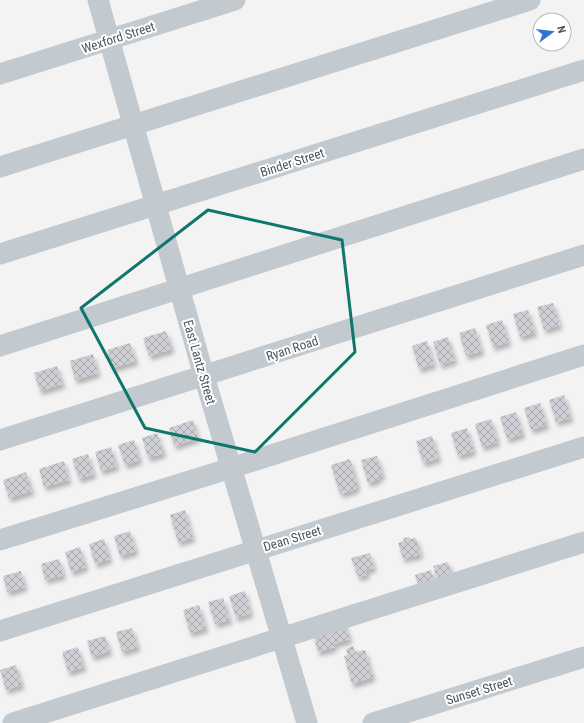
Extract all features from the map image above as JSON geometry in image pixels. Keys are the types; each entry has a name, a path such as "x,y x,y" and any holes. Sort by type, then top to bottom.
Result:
{"street":[{"name":"East Lantz Street","path":"98,0 204,376 307,723"},
{"name":"Wexford Street","path":"0,74 235,0"},
{"path":"0,167 530,0"},
{"name":"Binder Street","path":"0,254 584,70"},
{"path":"0,346 584,159"},
{"name":"Ryan Road","path":"0,440 584,255"},
{"path":"0,540 584,355"},
{"name":"Dean Street","path":"0,630 584,446"},
{"path":"13,723 584,542"},
{"name":"Sunset Street","path":"373,723 584,657"}],"highlighted area":[{"path":"208,210 342,240 355,352 255,452 145,428 81,308"}],"building":[{"path":"553,303 560,325 544,330 537,307"},
{"path":"528,310 535,332 520,337 513,314"},
{"path":"502,320 509,342 493,347 486,325"},
{"path":"475,328 482,351 466,356 459,333"},
{"path":"166,331 172,349 149,356 143,338"},
{"path":"448,337 455,360 440,365 433,342"},
{"path":"427,341 434,364 419,369 412,346"},
{"path":"130,343 136,361 112,368 107,350"},
{"path":"93,354 98,373 75,380 70,361"},
{"path":"57,366 63,384 40,391 34,373"},
{"path":"564,395 571,418 556,422 549,400"},
{"path":"540,403 547,425 531,430 524,408"},
{"path":"516,412 523,434 507,439 500,417"},
{"path":"491,419 498,442 482,447 475,424"},
{"path":"193,420 198,438 174,446 169,428"},
{"path":"467,428 474,451 458,456 451,433"},
{"path":"157,433 164,453 148,458 142,438"},
{"path":"432,436 439,458 423,463 416,441"},
{"path":"134,440 140,460 125,465 118,445"},
{"path":"111,447 117,466 101,471 95,452"},
{"path":"88,454 94,474 79,479 72,459"},
{"path":"377,456 383,475 378,477 379,479 368,483 361,460"},
{"path":"350,459 358,486 356,489 341,494 341,491 339,492 331,465"},
{"path":"64,461 69,480 44,487 39,469"},
{"path":"26,472 32,491 9,498 3,480"},
{"path":"185,510 193,538 178,542 170,515"},
{"path":"130,531 136,551 120,556 114,536"},
{"path":"409,537 410,539 416,538 421,554 403,559 398,543 404,541 403,538"},
{"path":"104,539 110,559 95,564 89,544"},
{"path":"80,547 86,567 71,572 65,552"},
{"path":"370,553 374,568 366,570 367,575 358,577 351,558"},
{"path":"59,559 64,575 45,580 41,564"},
{"path":"448,562 453,577 438,581 433,566"},
{"path":"431,570 435,583 419,588 415,575"},
{"path":"21,571 25,587 7,592 3,576"},
{"path":"245,591 251,613 236,618 229,596"},
{"path":"223,598 230,620 215,624 208,602"},
{"path":"199,605 206,628 190,633 183,610"},
{"path":"345,623 350,639 334,644 330,628"},
{"path":"132,628 138,647 122,652 116,632"},
{"path":"329,629 335,647 318,652 313,634"},
{"path":"105,636 110,651 92,657 87,641"},
{"path":"353,646 355,652 365,650 373,677 352,684 344,656 348,655 346,649"},
{"path":"78,647 84,667 68,672 62,652"},
{"path":"16,665 22,685 6,690 0,670"}]}
